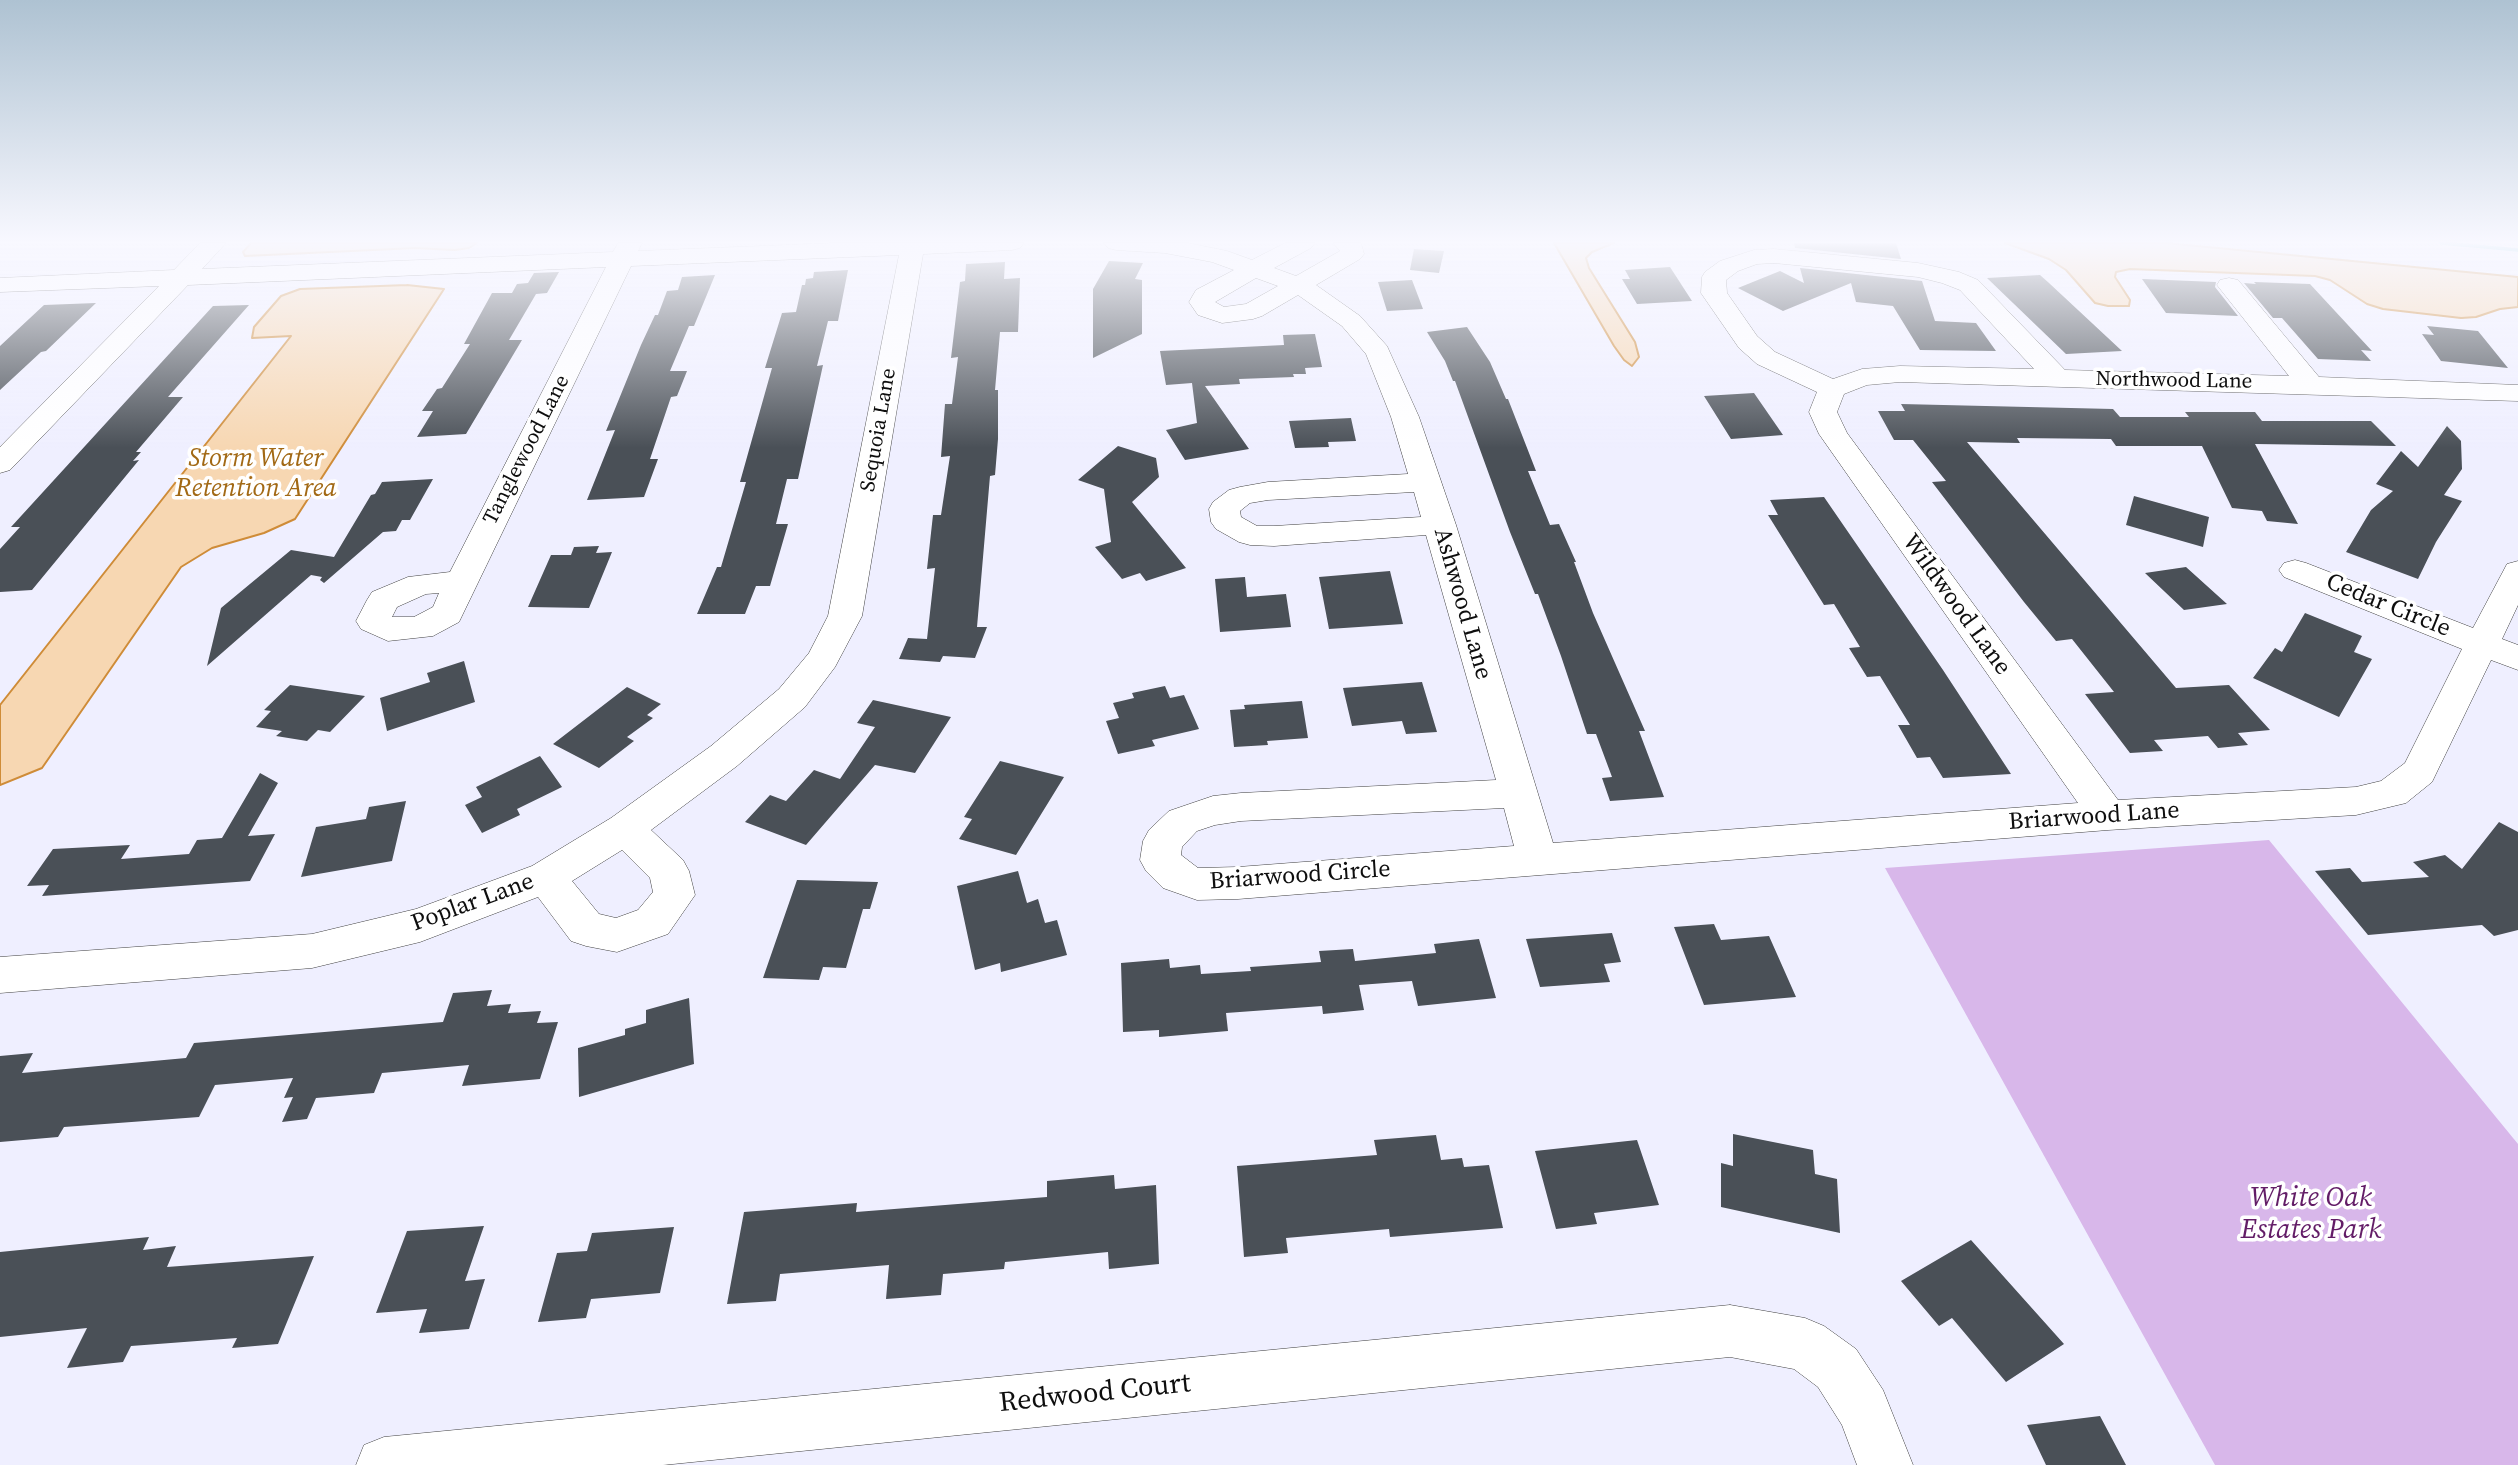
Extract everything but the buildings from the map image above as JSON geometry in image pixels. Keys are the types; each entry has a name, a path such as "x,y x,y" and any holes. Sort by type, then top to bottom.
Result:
{"street":[{"path":"0,464 12,438 146,311"},
{"name":"Tanglewood Lane","path":"461,581 596,311"},
{"name":"Sequoia Lane","path":"845,616 901,311"},
{"path":"1211,311 1222,315 1254,311"},
{"name":"Ashwood Lane","path":"1337,311 1350,321 1378,352 1405,417 1440,525 1516,793 1538,858"},
{"path":"1727,311 1748,342 1766,358 1832,389"},
{"path":"1994,311 2057,378"},
{"path":"2251,311 2310,384"},
{"name":"Northwood Lane","path":"1832,389 1862,377 1900,374 2310,384 2518,393"},
{"name":"Wildwood Lane","path":"1832,389 1823,412 1833,434 2108,815"},
{"path":"1426,482 1268,491 1240,496 1224,509 1227,522 1250,535 1275,536 1440,525"},
{"name":"Cedar Circle","path":"2295,570 2518,658"},
{"name":"Briarwood Lane","path":"1538,858 2108,815 2356,801 2392,793 2419,772 2518,571"},
{"name":"Poplar Lane","path":"0,975 312,951 420,925 546,877 625,828 724,756 792,698 823,659 845,616"},
{"name":"Briarwood Circle","path":"1516,793 1241,807 1213,811 1183,821 1163,841 1160,860 1177,877 1197,884 1238,883 1538,858"},
{"path":"546,877 586,929 617,936 653,922 674,895 669,871 625,828"},
{"name":"Redwood Court","path":"384,1465 1730,1331 1805,1345 1837,1368 1864,1409 1885,1465"}],"green space":[{"name":"White Oak Estates Park","path":"2269,840 2518,1144 2518,1465 2215,1465 1885,868"}],"water":[{"name":"Storm Water Retention Area","path":"268,311 430,311 295,519 264,533 212,548 181,567 42,768 0,785 0,705 291,336 252,338 254,327"},
{"path":"1594,311 1616,311 1635,342 1639,357 1632,366 1614,346"},
{"path":"2404,311 2493,311 2461,318"}]}
